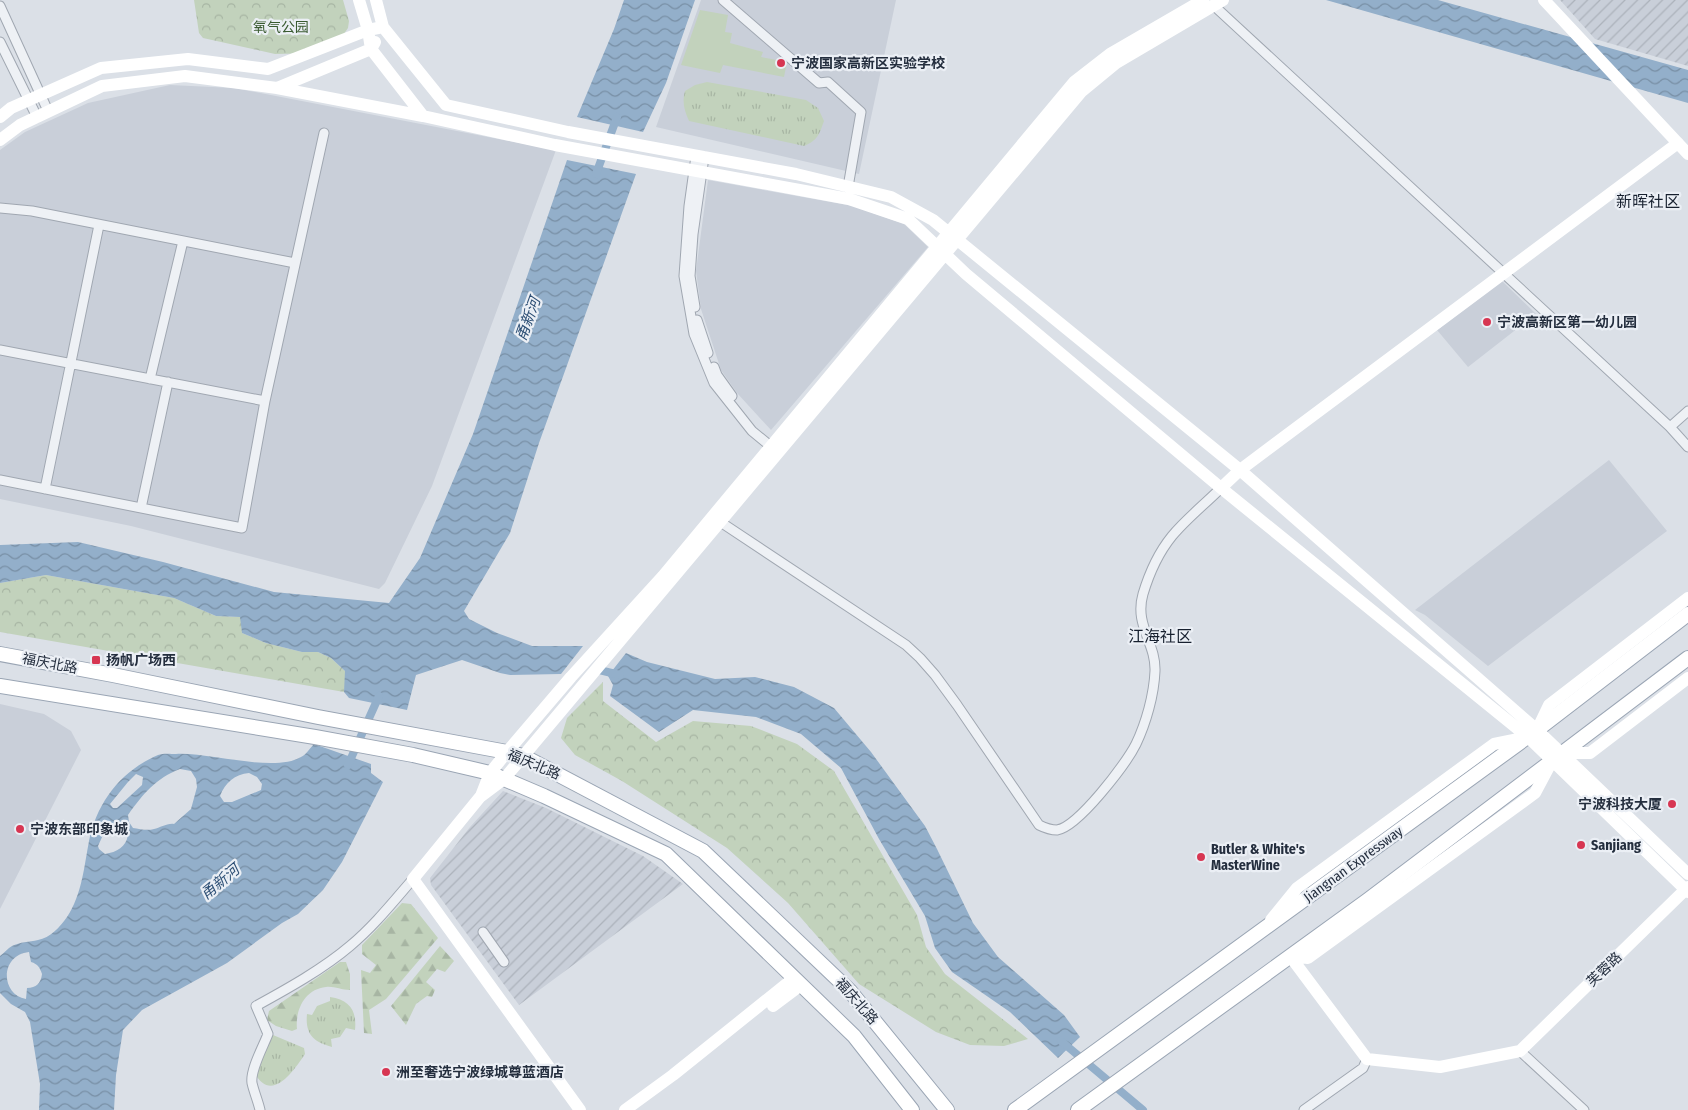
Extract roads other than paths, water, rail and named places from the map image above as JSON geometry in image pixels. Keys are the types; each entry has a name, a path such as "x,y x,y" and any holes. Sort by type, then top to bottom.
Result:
{"main road":[{"path":"359,0 372,49 423,116"},
{"path":"376,0 383,27 446,105 568,132 796,174 891,197 933,220 1240,470 1533,734 1687,890"},
{"path":"1544,0 1688,154"},
{"path":"580,1110 413,879 480,797 504,779 608,655 717,518 941,250 1082,91 1116,63 1212,1"},
{"path":"0,117 11,108 101,68 188,59 268,69 368,30 383,27"},
{"path":"277,88 372,49 383,27"},
{"path":"0,140 20,125 102,86 185,76 277,88 423,116 562,146 849,199 908,219 966,274 1221,488 1533,734"},
{"path":"1221,488 1240,470 1678,143"},
{"path":"480,797 490,773 507,752 571,677 717,518"},
{"path":"1533,734 1549,705 1688,598"},
{"name":"Jiangnan Expressway","path":"1015,1110 1533,734 1688,614"},
{"name":"福庆北路","path":"0,654 113,675 318,718 523,756 703,850 850,991 946,1110"},
{"path":"1083,1107 1375,894 1688,658"},
{"path":"1556,757 1590,753 1688,678"},
{"name":"福庆北路","path":"0,686 315,737 413,755 490,773 544,796 666,854 854,1036 912,1110"},
{"path":"1556,757 1688,874"},
{"name":"芙蓉路","path":"1520,1052 1687,890"},
{"path":"1290,956 1367,1059 1440,1067 1520,1052"},
{"path":"625,1110 798,981"},
{"path":"635,1110 798,981"}],"street":[{"path":"724,0 819,83 828,82 861,112 848,187"},
{"path":"1212,1 1670,427 1688,447"},
{"path":"0,6 41,95 43,114"},
{"path":"0,42 29,100 43,114"},
{"path":"0,480 242,528 265,401 324,133"},
{"path":"700,157 692,234 690,276 698,326 717,376 749,421 776,448"},
{"path":"0,208 32,212 295,263"},
{"path":"45,489 99,225"},
{"path":"150,379 183,241"},
{"path":"0,350 265,401"},
{"path":"140,508 168,382"},
{"path":"1670,427 1688,410"},
{"path":"717,518 906,646 935,675 1039,825 1048,829 1058,830 1070,823 1092,802 1115,776 1135,745 1144,724 1155,672 1154,656 1141,618 1142,596 1159,557 1173,536 1221,488"},
{"path":"260,1110 252,1081 253,1068 268,1034 256,1006 295,984 349,947 377,922 413,879"},
{"path":"483,932 504,962"},
{"path":"1520,1052 1584,1110"},
{"path":"1304,1110 1364,1068 1367,1059"}],"water":[{"path":"624,0 695,0 666,83 643,132 577,117 614,29"},
{"path":"1326,0 1438,0 1688,70 1688,103"},
{"path":"567,160 636,174 539,443 510,533 464,611 469,619 497,633 532,646 583,646 561,674 510,675 462,660 416,675 407,710 349,698 344,692 345,671 331,658 318,652 302,652 266,643 242,633 240,617 216,616 174,598 46,575 0,583 0,545 78,542 163,562 274,592 389,603 420,558 473,434"},
{"path":"626,653 647,662 715,679 755,677 794,687 834,708 871,752 925,826 973,923 998,957 1064,1015 1080,1037 1058,1058 1010,1012 952,972 935,948 925,916 879,839 841,768 801,734 756,717 693,710 659,732 610,696 613,685 608,676"},
{"path":"314,744 371,764 371,773 383,782 342,862 323,890 298,914 282,923 227,963 142,1010 123,1030 116,1075 114,1110 39,1110 40,1084 30,1022 25,1012 11,1004 0,993 0,956 15,945 47,937 67,917 79,890 89,841 98,813 113,789 133,770 160,754 190,754 258,763 275,763 301,757","holes":["180,769 191,771 196,779 197,787 191,809 174,824 151,830 133,828 129,822 128,815 139,800 157,782","249,773 257,777 262,784 261,790 232,802 224,802 220,796 225,787 235,777","136,774 143,777 142,785 117,808 113,808 110,804","112,828 126,831 128,835 123,846 113,852 105,854 98,846 103,835","29,952 31,962 38,966 42,974 38,984 27,988 26,999 17,996 11,990 8,983 8,967 19,955"]}],"waterway":[{"name":"甬新河","path":"596,174 617,117"},
{"path":"595,669 620,675"},
{"name":"甬新河","path":"348,765 379,696"},
{"path":"1061,1041 1143,1110"}],"place":[{"name":"宁波国家高新区实验学校","path":"781,63"},
{"name":"宁波高新区第一幼儿园","path":"1487,322"},
{"name":"扬帆广场西","path":"96,660"},
{"name":"宁波科技大厦","path":"1672,804"},
{"name":"宁波东部印象城","path":"20,829"},
{"name":"Sanjiang","path":"1581,845"},
{"name":"Butler & White's MasterWine","path":"1201,857"},
{"name":"洲至奢选宁波绿城尊蓝酒店","path":"386,1072"}],"district":[{"name":"新晖社区","path":"1648,201"},
{"name":"江海社区","path":"1160,636"}],"park label":[{"name":"氧气公园","path":"281,27"}]}
